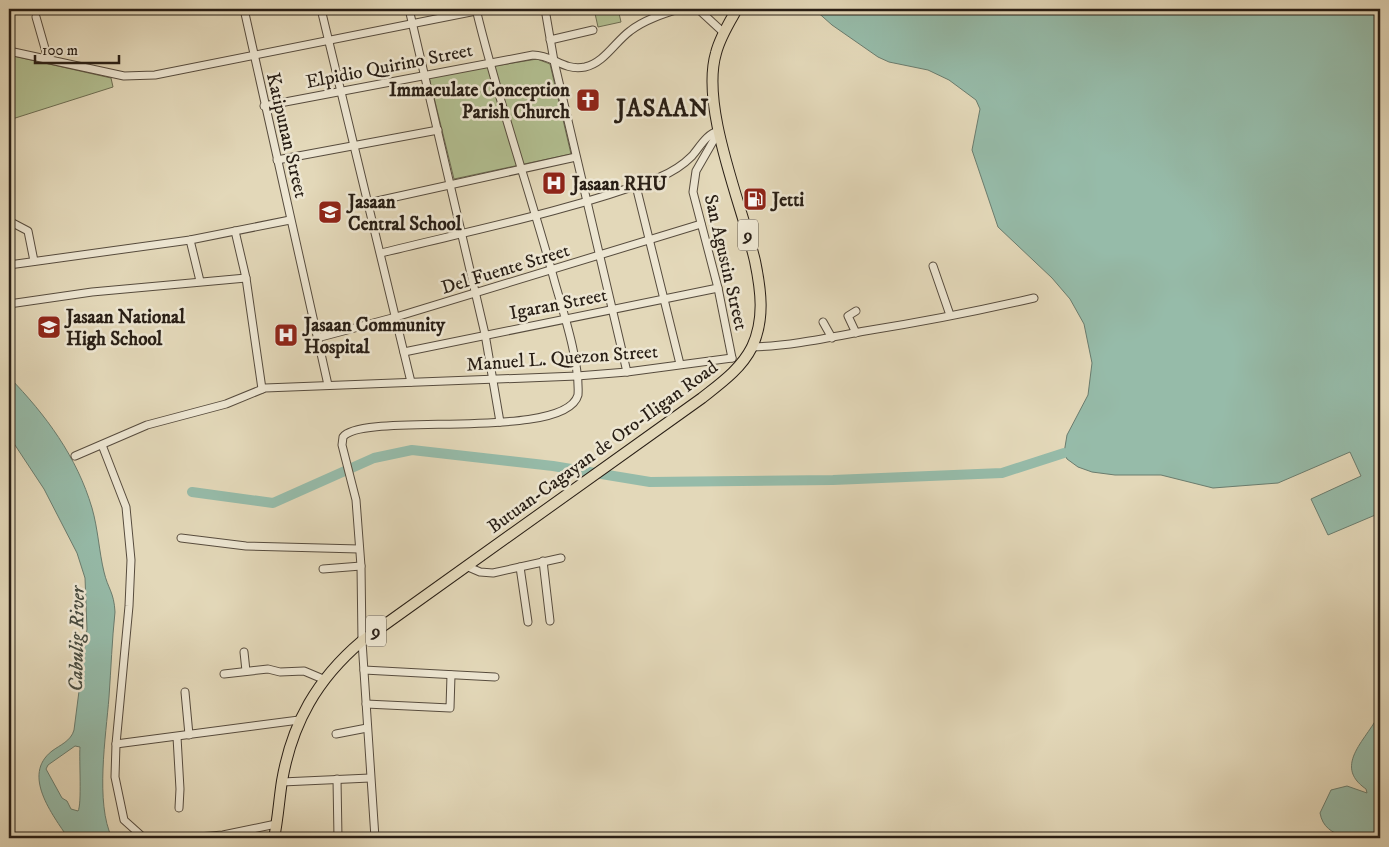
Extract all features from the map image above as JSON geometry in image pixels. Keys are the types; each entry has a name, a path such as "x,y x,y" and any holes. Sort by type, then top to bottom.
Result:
{"highway":[{"name":"Butuan-Cagayan de Oro-Iligan Road","path":"275,832 282,782 290,745 299,720 323,679 362,641 662,427 726,379 737,361 752,347 761,316 760,283 719,131 714,108 712,76 716,53 724,33 738,9"}],"street":[{"name":"Katipunan Street","path":"244,9 264,106 328,385"},
{"path":"321,9 412,382"},
{"path":"409,9 485,334 500,422"},
{"path":"9,51 131,76 155,75 486,9"},
{"path":"545,9 554,61 627,372"},
{"name":"Elpidio Quirino Street","path":"264,106 424,74 533,55 547,57 566,67 591,65 631,30 680,9"},
{"path":"698,9 724,33"},
{"path":"375,838 362,641 361,566 356,500 342,441 346,434 356,429 500,422 539,416 570,405 578,395 577,376 565,319 523,169 489,62 476,10"},
{"path":"36,17 48,58"},
{"path":"550,40 593,30"},
{"path":"277,160 438,130"},
{"path":"380,253 536,215 636,186 677,168 691,157 710,134 719,131"},
{"name":"San Agustin Street","path":"719,131 696,171 693,183 701,224 737,361"},
{"path":"709,147 724,150"},
{"path":"368,202 576,158"},
{"path":"636,186 680,364"},
{"path":"9,265 190,240 290,220"},
{"path":"9,221 28,231 34,262"},
{"name":"Del Fuente Street","path":"317,338 396,318 701,224"},
{"path":"235,231 246,278 262,389"},
{"path":"190,240 200,281"},
{"path":"933,266 950,315"},
{"path":"9,304 92,292 246,278"},
{"name":"Igaran Street","path":"404,352 718,288"},
{"path":"752,347 832,338 1034,298"},
{"path":"856,311 848,316 856,333"},
{"path":"823,322 832,338"},
{"name":"Manuel L. Quezon Street","path":"75,456 148,425 234,401 262,389 577,376 627,372 680,364 737,361"},
{"path":"102,445 126,507 130,551 129,606 116,744 115,777 124,820 144,838"},
{"path":"181,538 246,546 359,548"},
{"path":"466,566 487,573 560,558"},
{"path":"543,561 550,621"},
{"path":"323,569 361,566"},
{"path":"520,567 528,622"},
{"path":"244,652 246,671"},
{"path":"224,674 268,669 280,672 304,671 323,679"},
{"path":"364,670 495,677"},
{"path":"366,704 450,708 451,675"},
{"path":"185,692 189,736"},
{"path":"116,744 189,736 299,720"},
{"path":"336,734 367,728"},
{"path":"176,736 180,789 179,808"},
{"path":"282,782 370,778"},
{"path":"337,779 338,838"},
{"path":"186,838 275,832"}],"shaded area":[{"path":"594,9 618,9 621,22 598,27"},
{"path":"814,9 1380,9 1380,513 1328,535 1311,499 1361,476 1350,452 1278,483 1213,488 1161,475 1115,475 1092,472 1078,467 1067,459 1064,453 1067,435 1088,395 1092,363 1084,324 1070,299 1052,278 998,227 972,150 980,109 976,100 949,80 928,70 889,62 878,57 832,25"},
{"path":"9,55 111,78 113,87 9,120"},
{"path":"537,59 550,64 571,154 454,179 429,77"},
{"path":"9,377 23,391 59,438 78,471 92,508 104,572 115,612 103,769 104,807 112,838 68,838 48,807 39,783 39,771 43,761 52,751 68,740 74,730 87,629 85,578 77,553 44,489 9,436","holes":["75,746 80,747 80,800 78,811 71,809 67,801 62,798 46,769 48,765"]},
{"path":"1380,712 1380,838 1344,836 1329,829 1323,822 1320,813 1331,790 1347,786 1367,793 1366,789 1356,780 1352,770 1352,761"}],"waterway":[{"path":"192,492 273,503 374,458 412,450 553,466 650,482 833,480 1002,473 1064,453"}],"place":[{"name":"Immaculate Conception Parish Church","path":"588,100"},
{"name":"Jasaan RHU","path":"554,183"},
{"name":"Jetti","path":"755,199"},
{"name":"Jasaan Central School","path":"330,212"},
{"name":"Jasaan National High School","path":"49,327"},
{"name":"Jasaan Community Hospital","path":"286,335"}],"district":[{"name":"JASAAN","path":"663,108"}],"water label":[{"name":"Cabulig River","path":"76,639"}]}
